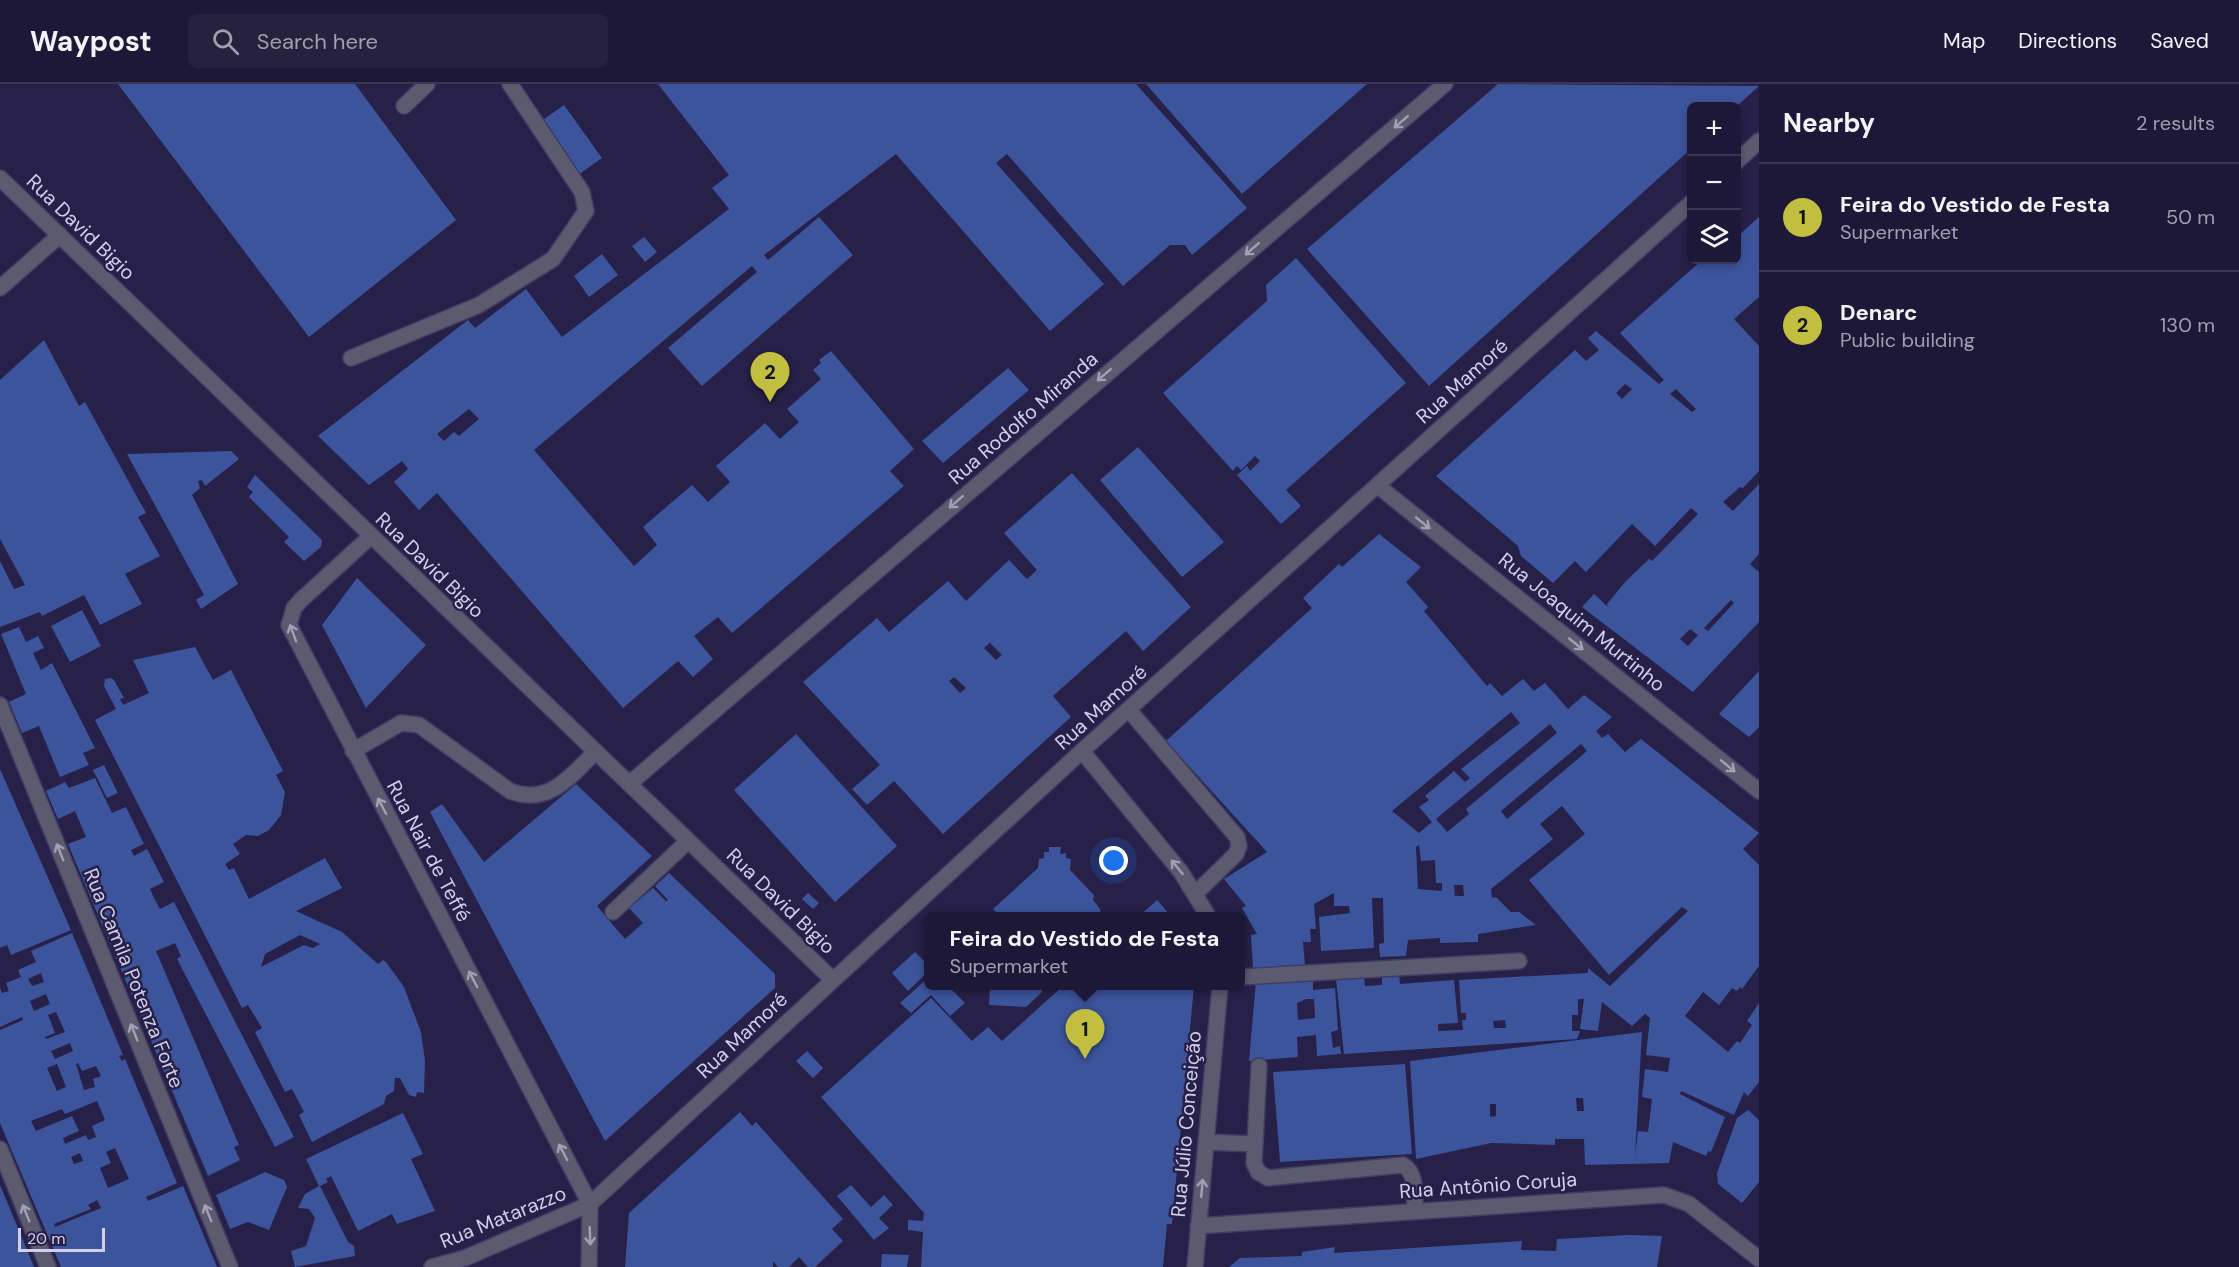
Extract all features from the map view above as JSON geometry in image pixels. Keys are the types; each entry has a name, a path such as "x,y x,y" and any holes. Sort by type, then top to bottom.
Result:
{"street":[{"path":"404,106 427,84"},
{"path":"351,358 478,305 553,259 586,212 582,192 510,84"},
{"name":"Rua Rodolfo Miranda","path":"629,784 1445,84"},
{"path":"1741,158 1759,141"},
{"name":"Rua David Bigio","path":"0,178 370,537 833,980"},
{"name":"Rua Mamoré","path":"590,1204 1083,751 1687,207"},
{"path":"0,288 60,235"},
{"name":"Rua Joaquim Murtinho","path":"1378,486 1759,791"},
{"name":"Rua Nair de Teffé","path":"370,537 301,600 294,608 289,625 590,1204"},
{"name":"Rua Camila Potenza Forte","path":"0,705 230,1267"},
{"path":"1129,710 1238,837 1239,846 1236,854 1196,893"},
{"path":"353,751 400,723 419,725 510,791 525,797 542,795 568,779 595,752"},
{"path":"1083,751 1196,893 1206,912"},
{"path":"613,912 688,841"},
{"path":"1245,977 1519,961"},
{"name":"Rua Júlio Conceição","path":"1194,1267 1220,990"},
{"path":"1259,1066 1254,1163 1258,1172 1268,1178 1403,1166 1410,1170 1413,1177 1415,1211"},
{"path":"1206,1142 1255,1144"},
{"path":"0,1149 48,1267"},
{"name":"Rua Antônio Coruja","path":"1198,1226 1664,1195 1689,1204 1759,1259"},
{"path":"590,1204 590,1267"},
{"name":"Rua Matarazzo","path":"432,1267 465,1258 590,1204"}],"building":[{"path":"118,84 355,84 456,220 309,337"},
{"path":"658,84 1136,84 1247,208 1192,255 1185,245 1170,245 1123,286 1007,154 996,163 1104,284 1050,331 896,154 764,255 768,260 819,217 853,255 702,386 668,348 757,272 752,266 534,450 634,566 657,545 643,527 692,485 708,502 730,482 716,466 765,423 780,439 799,422 787,409 821,379 813,370 821,363 819,360 831,351 914,449 890,471 904,486 732,633 718,617 694,636 713,659 693,677 678,661 623,708 437,493 419,510 394,482 408,469 402,461 369,485 318,436 468,320 475,328 526,289 562,337 729,209 712,188 729,175","holes":["469,409 479,419 459,436 454,432 444,441 437,434"]},
{"path":"1146,84 1367,84 1242,194"},
{"path":"1498,84 1759,86 1741,102 1687,102 1687,153 1429,386 1307,249"},
{"path":"564,105 602,158 578,175 540,122"},
{"path":"1759,217 1759,297 1734,319 1759,346 1759,471 1743,488 1740,487 1723,502 1733,511 1759,484 1759,554 1750,564 1759,572 1759,622 1693,692 1582,607 1594,594 1608,607 1607,604 1626,581 1649,559 1652,561 1698,514 1691,508 1655,546 1632,524 1586,572 1575,561 1553,583 1521,556 1518,546 1436,476 1575,350 1586,361 1599,350 1588,338 1596,331 1659,384 1664,380 1620,333 1698,264 1741,264 1741,233","holes":["1625,384 1632,389 1622,399 1616,393","1676,389 1696,409 1692,412 1670,394","1731,600 1734,603 1708,631 1704,628","1690,629 1698,635 1688,646 1680,639"]},
{"path":"644,237 657,252 645,262 632,246"},
{"path":"602,254 618,275 589,297 574,276"},
{"path":"1296,258 1406,383 1286,490 1301,506 1281,524 1237,475 1247,466 1250,471 1260,461 1255,456 1241,470 1237,466 1233,471 1163,393 1267,301 1266,285"},
{"path":"44,340 79,406 85,402 146,513 138,517 160,556 125,574 142,604 100,625 84,595 42,616 40,612 0,627 0,561 14,589 25,585 0,539 0,380"},
{"path":"1008,368 1029,390 943,463 922,441"},
{"path":"1138,447 1224,542 1182,577 1100,480"},
{"path":"231,451 239,459 205,486 202,480 198,481 200,488 192,495 238,584 201,609 196,600 204,595 127,454"},
{"path":"1072,473 1191,607 1143,651 1126,631 1053,696 1071,717 943,834 894,781 867,805 852,789 880,765 803,682 877,618 889,632 948,581 966,601 1009,560 1027,579 1037,570 1004,533","holes":["990,643 1002,655 996,660 984,648","954,677 966,688 960,693 949,681"]},
{"path":"255,475 322,540 321,547 304,561 284,542 289,537 249,497 253,492 247,487"},
{"path":"1379,534 1421,567 1406,582 1428,607 1424,611 1487,686 1490,683 1502,696 1523,679 1534,691 1545,683 1568,709 1584,695 1612,717 1596,731 1602,738 1608,734 1625,752 1641,739 1759,833 1743,849 1759,865 1759,966 1742,989 1740,987 1737,991 1732,988 1719,1005 1703,992 1685,1016 1728,1052 1737,1041 1740,1043 1752,1025 1747,1021 1759,1003 1759,1082 1748,1096 1744,1092 1734,1115 1681,1091 1680,1094 1725,1117 1711,1152 1708,1151 1706,1156 1673,1142 1669,1163 1585,1165 1584,1139 1555,1139 1555,1145 1491,1143 1416,1159 1410,1061 1642,1032 1635,1156 1638,1131 1648,1132 1652,1099 1642,1097 1645,1069 1668,1072 1670,1058 1646,1055 1650,1018 1645,1014 1632,1026 1602,1002 1598,1031 1580,1029 1584,999 1578,999 1578,1015 1572,1015 1572,1031 1580,1031 1577,1039 1344,1054 1336,979 1364,977 1365,986 1382,985 1382,976 1399,974 1400,984 1454,980 1458,1023 1438,1024 1438,1031 1463,1030 1462,1020 1466,1020 1466,1013 1461,1013 1459,980 1588,973 1588,968 1610,986 1688,911 1682,907 1609,975 1529,880 1585,834 1562,806 1540,824 1553,839 1491,889 1492,898 1496,897 1511,912 1519,912 1536,925 1478,934 1478,942 1440,943 1440,938 1408,940 1406,956 1380,957 1379,944 1384,943 1383,898 1372,898 1374,948 1321,951 1319,917 1350,913 1349,906 1334,906 1334,893 1314,904 1316,929 1310,929 1311,942 1303,942 1305,965 1253,969 1251,935 1257,934 1242,908 1246,906 1224,879 1267,852 1166,741 1312,608 1303,598 1339,564 1342,567","holes":["1511,712 1520,723 1461,769 1470,778 1465,782 1454,771 1425,796 1429,800 1419,807 1432,822 1419,833 1392,811","1550,724 1557,733 1466,809 1469,814 1447,832 1436,819","1581,744 1587,751 1507,819 1501,811","1419,845 1421,861 1435,860 1436,883 1442,883 1442,891 1418,889 1416,847","1454,885 1463,885 1464,896 1455,896","1505,1020 1506,1028 1494,1028 1493,1021","1576,1098 1583,1098 1584,1111 1577,1111","1490,1104 1496,1104 1496,1116 1490,1117"]},
{"path":"357,578 426,645 366,708 322,625"},
{"path":"82,610 101,646 70,662 51,626"},
{"path":"19,627 26,642 38,636 44,648 33,653 41,670 52,663 95,748 83,753 89,765 60,777 39,726 22,733 9,702 26,694 1,634"},
{"path":"195,647 213,680 231,670 283,771 276,775 285,792 281,815 269,830 258,836 246,835 233,844 240,854 225,864 229,870 234,868 249,899 325,858 342,888 296,911 342,932 378,964 383,960 386,962 404,987 421,1032 425,1061 424,1093 417,1092 416,1097 409,1095 400,1078 395,1078 394,1091 386,1096 384,1104 312,1142 299,1115 304,1112 292,1089 285,1092 255,1032 262,1028 248,1005 242,1008 95,720 116,709 104,686 105,679 114,680 124,698 120,699 123,705 149,693 133,660","holes":["300,935 320,944 313,948 304,945 261,967 265,954"]},
{"path":"1759,671 1759,727 1749,737 1719,714"},
{"path":"796,734 897,846 835,902 734,790"},
{"path":"104,765 118,793 107,798 93,770"},
{"path":"0,769 71,930 11,955 7,945 0,948"},
{"path":"95,778 112,813 126,807 144,844 131,850 134,856 147,849 164,882 150,889 154,898 160,909 174,902 294,1137 275,1147 177,959 181,956 175,943 156,951 239,1145 234,1147 240,1160 208,1176 68,844 86,837 75,811 58,819 46,791 65,782 69,788"},
{"path":"576,784 652,856 597,906 625,939 643,923 629,908 653,888 666,901 668,900 655,886 669,873 775,974 775,988 605,1141 430,812 442,804 484,862"},
{"path":"1049,847 1061,847 1060,854 1066,853 1066,858 1071,859 1070,870 1094,895 1093,900 1100,912 996,912 993,909 1038,868 1039,859 1044,858 1044,852 1049,852"},
{"path":"808,893 819,903 813,909 802,899"},
{"path":"1157,900 1168,912 1144,912"},
{"path":"72,933 123,1055 119,1056 122,1061 125,1059 177,1183 146,1197 148,1201 183,1186 217,1267 61,1267 0,1123 0,1030 23,1020 22,1017 0,1027 0,988 2,993 9,991 6,983 21,977 18,970 36,962 31,951","holes":["41,973 44,982 32,986 28,979","46,994 50,1004 34,1011 30,1001","56,1012 65,1032 46,1039 45,1037 55,1033 48,1015","70,1043 73,1051 55,1059 51,1051","78,1063 82,1071 96,1066 101,1076 93,1079 95,1087 84,1090 76,1064","57,1064 66,1087 57,1091 47,1068","97,1101 105,1120 92,1126 96,1137 88,1140 86,1135 65,1144 63,1138 79,1131 72,1116 36,1131 31,1121 62,1109 65,1114","115,1148 129,1179 108,1188 100,1168 111,1163 106,1152","80,1153 83,1161 74,1164 71,1157","97,1200 101,1208 55,1227 54,1224 91,1209 88,1205"]},
{"path":"915,952 924,961 924,976 908,991 892,973"},
{"path":"1297,978 1298,981 1313,980 1313,990 1335,988 1338,1030 1331,1032 1333,1048 1340,1046 1341,1054 1317,1056 1316,1035 1297,1037 1298,1057 1249,1061 1256,981","holes":["1306,999 1314,999 1315,1018 1298,1020 1297,1003"]},
{"path":"924,981 924,990 952,990 965,1003 950,1016 931,995 911,1013 900,1003"},
{"path":"990,990 1042,990 1026,1007 989,1005"},
{"path":"1059,990 1194,990 1172,1224 1167,1224 1163,1267 921,1267 923,1232 908,1230 908,1220 923,1221 924,1213 821,1097 931,998 972,1041 988,1027 1002,1041"},
{"path":"807,1051 823,1068 813,1078 796,1061"},
{"path":"1405,1064 1412,1154 1280,1162 1273,1072"},
{"path":"1748,1110 1759,1120 1759,1182 1742,1203 1718,1184 1717,1173 1737,1118"},
{"path":"740,1112 752,1126 756,1122 843,1219 832,1229 843,1241 815,1267 808,1267 799,1257 789,1267 778,1267 773,1261 773,1267 625,1267 629,1213"},
{"path":"403,1113 423,1154 411,1159 435,1211 397,1224 392,1214 358,1231 331,1176 326,1179 328,1182 320,1186 348,1242 354,1246 355,1256 295,1267 291,1251 306,1246 315,1218 309,1209 298,1208 305,1194 319,1186 306,1159"},
{"path":"265,1172 284,1180 287,1187 269,1230 248,1222 230,1229 216,1195"},
{"path":"0,1185 13,1216 34,1267 0,1267"},
{"path":"851,1185 871,1207 884,1195 893,1205 879,1218 889,1228 874,1240 837,1196"},
{"path":"1629,1235 1662,1236 1657,1267 1229,1267 1240,1258 1302,1256 1302,1252 1335,1247 1334,1253 1522,1241 1521,1250 1556,1251 1557,1239"},
{"path":"882,1254 909,1255 907,1267 881,1267"}],"place":[{"name":"Denarc","path":"770,402"},
{"name":"Feira do Vestido de Festa","path":"1085,1059"}]}
